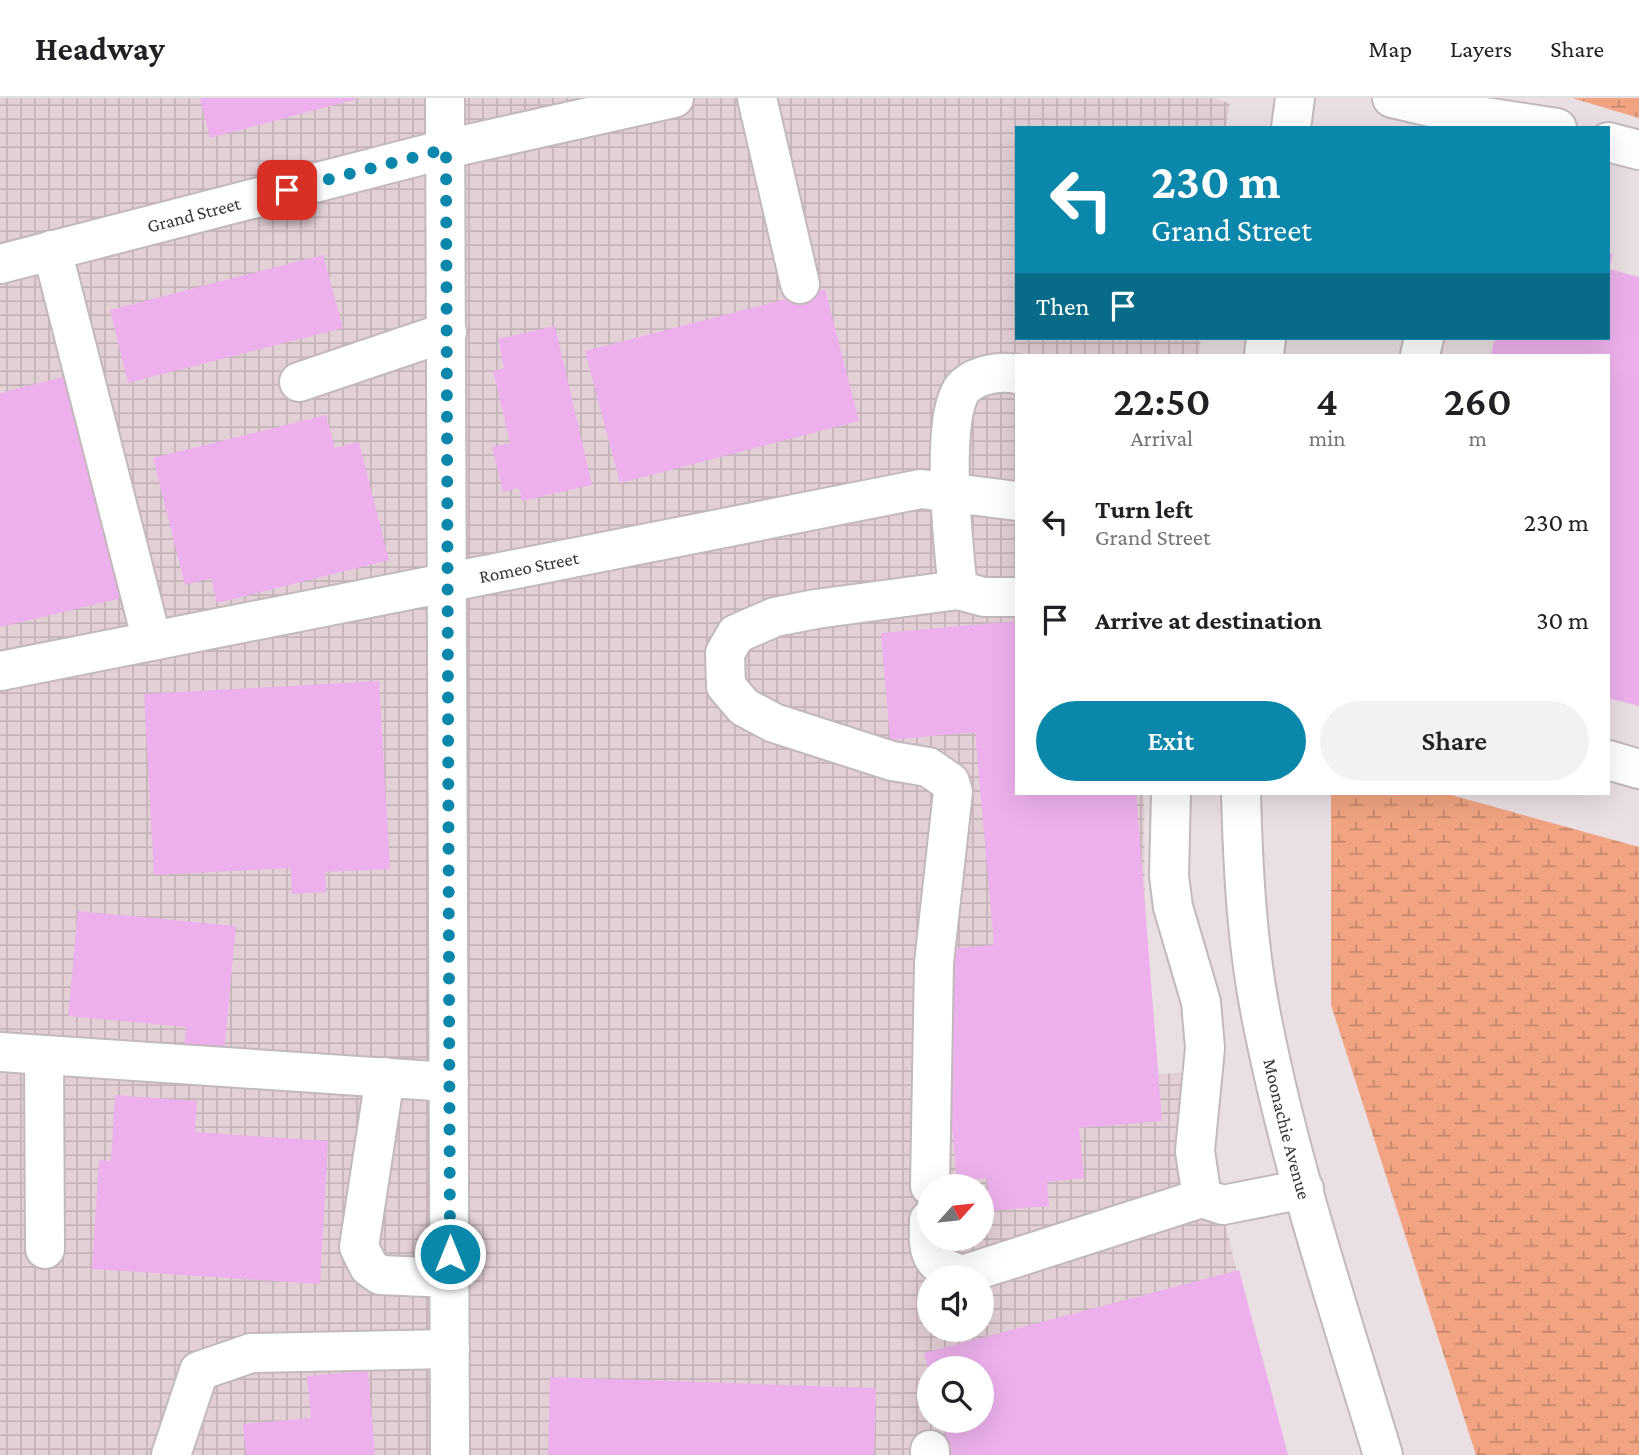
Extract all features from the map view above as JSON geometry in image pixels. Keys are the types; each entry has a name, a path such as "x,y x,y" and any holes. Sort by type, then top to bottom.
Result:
{"street":[{"path":"445,98 450,1455"},
{"name":"Grand Street","path":"0,264 446,149 674,98"},
{"path":"757,98 800,284"},
{"path":"1392,98 1456,120 1532,126"},
{"path":"1610,143 1639,150"},
{"path":"52,250 152,641"},
{"path":"299,382 447,332"},
{"path":"958,590 948,493 956,403 965,386 985,375 1015,374"},
{"name":"Romeo Street","path":"0,671 921,489 1015,501"},
{"path":"930,1174 934,963 953,792 950,782 928,766 892,761 774,723 744,707 726,686 724,653 736,634 775,617 958,590 984,597 1015,597"},
{"path":"1610,761 1639,769"},
{"path":"1171,795 1170,887 1201,1002 1205,1048 1195,1151 1202,1198"},
{"name":"Moonachie Avenue","path":"1241,795 1243,880 1262,1024 1304,1189 1383,1455"},
{"path":"0,1052 449,1082"},
{"path":"44,1055 45,1249"},
{"path":"385,1077 359,1247 369,1267 380,1275 450,1278"},
{"path":"931,1251 935,1262 943,1269 962,1275 1202,1198 1223,1205 1304,1189"},
{"path":"171,1455 199,1371 251,1353 450,1349"}],"shaded area":[{"path":"0,98 1211,98 1230,103 1226,126 1015,126 1015,340 1201,340 1199,354 1015,354 1015,795 1144,795 1146,1075 1188,1072 1282,1455 0,1455"}],"green space":[{"path":"1572,98 1639,98 1639,118"},
{"path":"1331,795 1451,795 1639,847 1639,1455 1476,1455 1331,1005"}],"building":[{"path":"200,98 357,98 357,99 210,138"},
{"path":"323,255 343,328 128,383 110,310"},
{"path":"1610,269 1639,277 1639,706 1610,699 1610,354 1491,354 1495,340 1610,340"},
{"path":"825,289 859,421 620,483 585,351"},
{"path":"555,326 592,485 522,501 519,488 503,492 492,447 510,443 493,371 504,368 498,339"},
{"path":"75,374 130,596 0,627 0,393"},
{"path":"326,415 335,448 359,442 389,560 217,603 211,578 185,585 153,458"},
{"path":"1015,621 1015,795 1136,795 1162,1121 1079,1128 1084,1178 1047,1182 1049,1206 994,1211 994,1174 956,1174 936,950 994,945 975,732 890,740 881,633"},
{"path":"379,681 390,869 325,872 326,892 292,894 291,868 154,875 144,694"},
{"path":"78,911 236,926 224,1053 184,1049 186,1027 68,1016"},
{"path":"115,1095 197,1101 195,1132 328,1141 320,1284 92,1269 99,1160 111,1161"},
{"path":"1239,1270 1288,1455 951,1455 945,1433 994,1433 994,1356 925,1356 924,1353 966,1342 994,1342 994,1335"},
{"path":"368,1371 375,1455 246,1455 243,1424 311,1418 307,1376"},
{"path":"550,1377 876,1388 874,1455 548,1455"}],"route":[{"path":"287,190 446,149 450,1254"}]}
